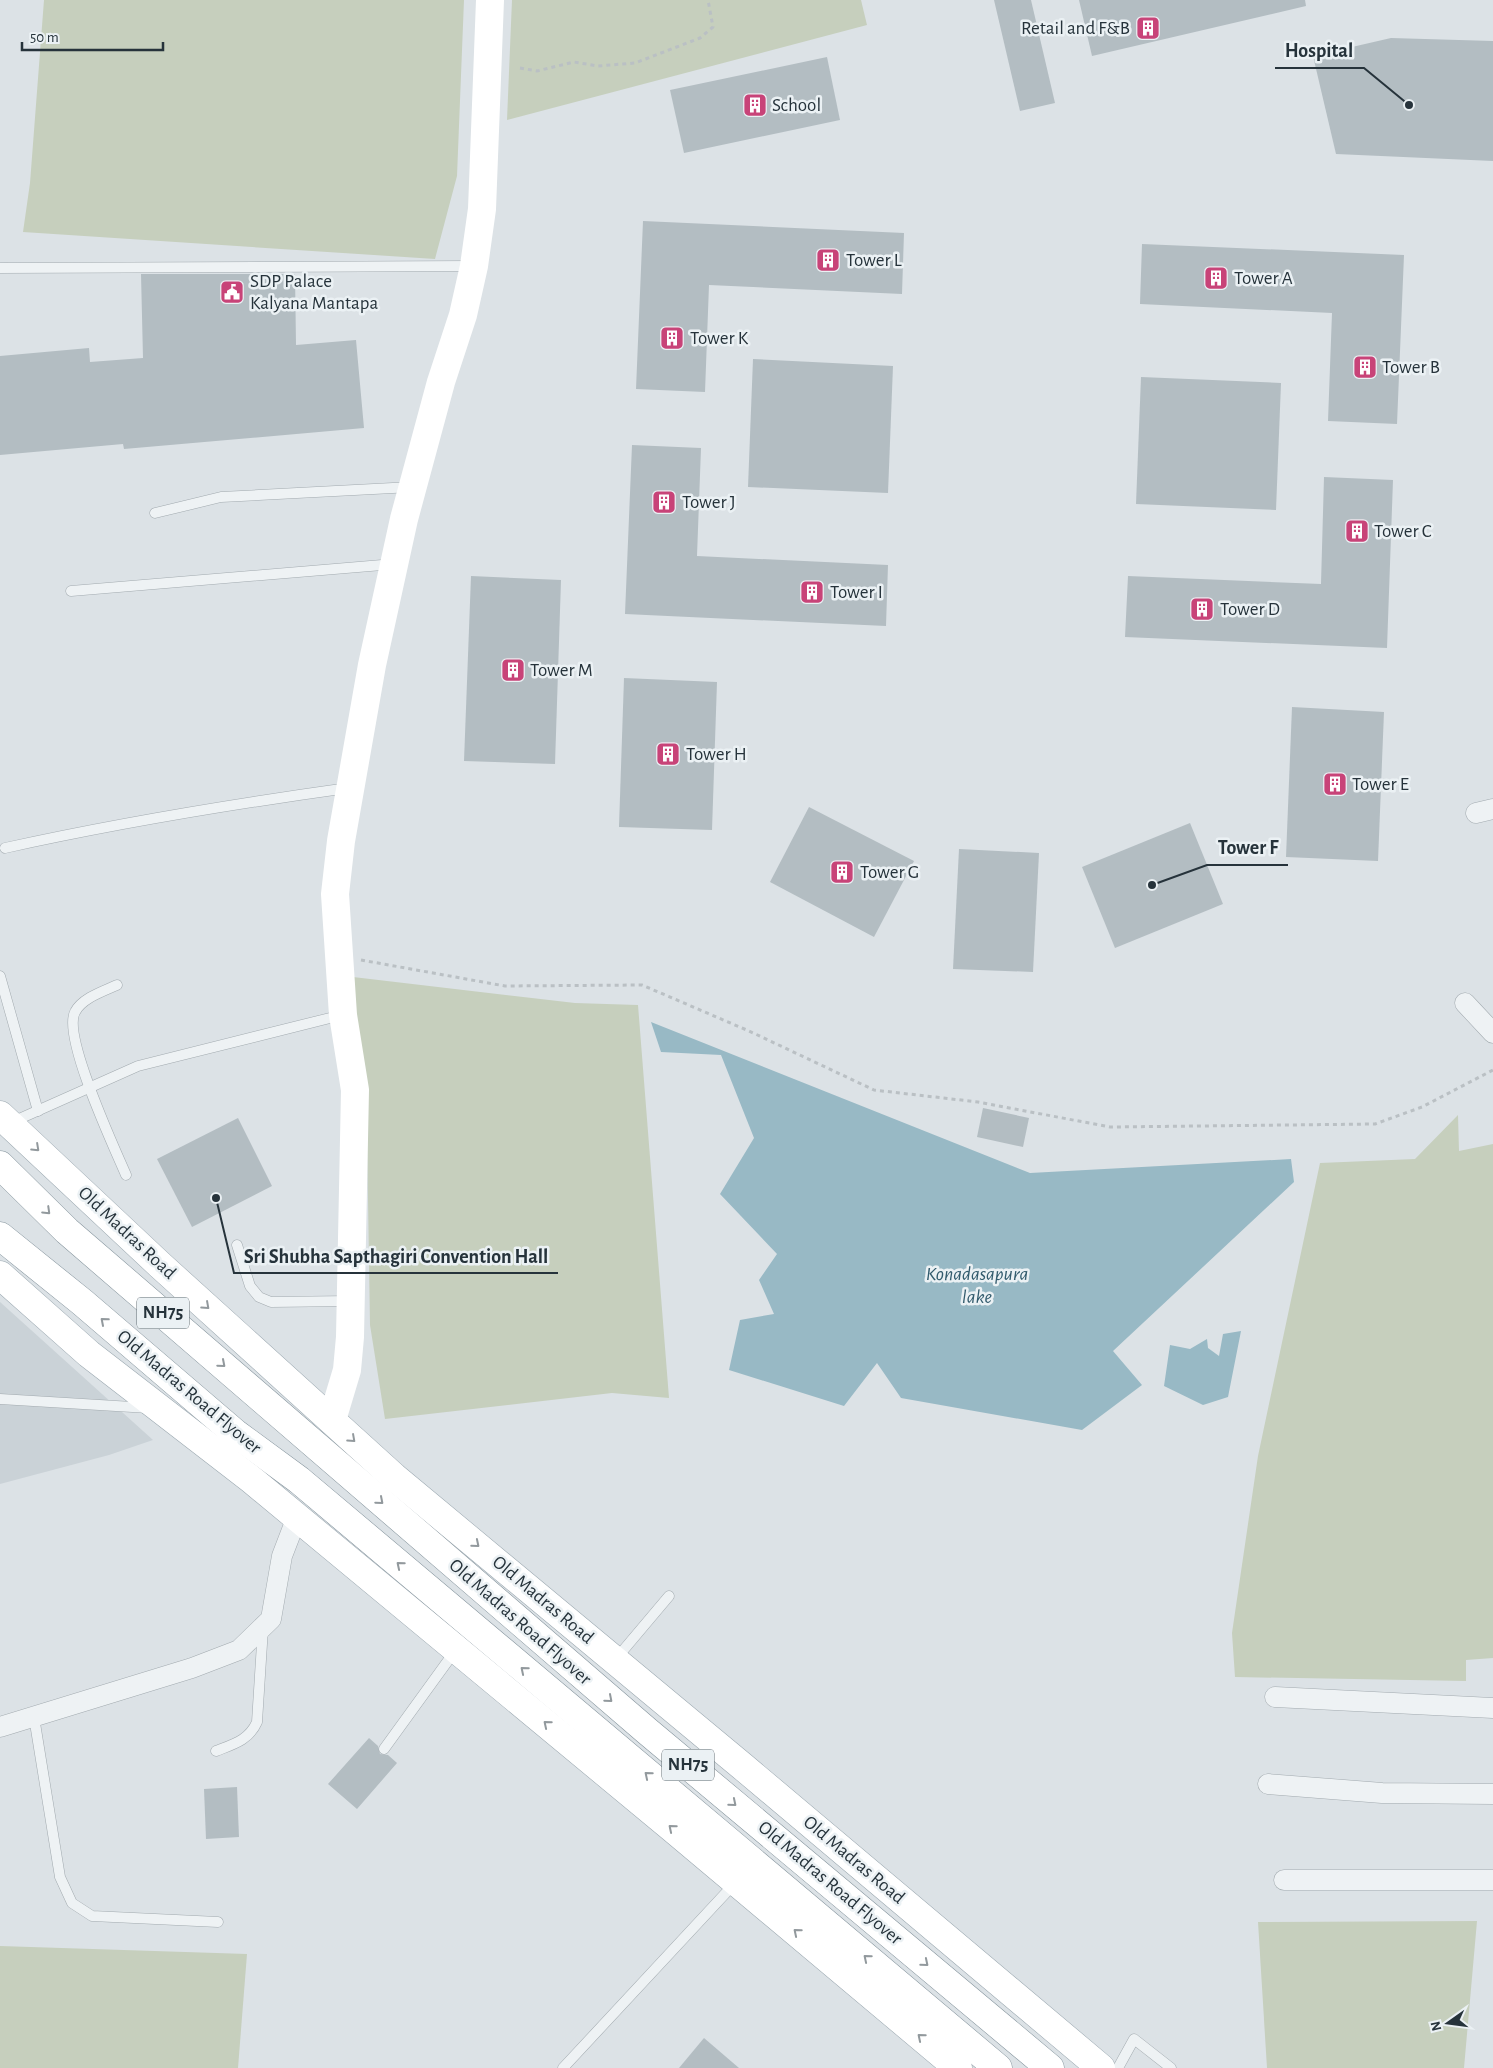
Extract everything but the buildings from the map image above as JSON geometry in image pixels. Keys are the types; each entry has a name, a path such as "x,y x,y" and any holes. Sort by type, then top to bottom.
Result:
{"main road":[{"path":"332,1420 347,1370 351,1301 354,1090 343,1015 335,894 350,788 372,665 394,564 441,382 463,315 474,266 482,209 490,0"},
{"name":"Old Madras Road","path":"5,1119 160,1265 394,1477 1101,2068"},
{"name":"Old Madras Road Flyover","path":"0,1165 67,1231 646,1731 1050,2068"},
{"name":"Old Madras Road Flyover","path":"0,1236 82,1302 235,1432 300,1480 998,2068"},
{"path":"0,1275 89,1354 297,1518 737,1882 958,2068"}],"street":[{"path":"1465,1004 1493,1033"},
{"path":"0,1727 192,1668 239,1650 271,1619 282,1556 297,1518"},
{"path":"1276,1697 1493,1708"},
{"path":"1268,1784 1382,1793 1493,1794"},
{"path":"1284,1880 1493,1880"}],"lane":[{"path":"0,268 474,266"},
{"path":"155,513 221,497 413,487"},
{"path":"71,591 394,564"},
{"path":"5,848 88,829 195,810 350,788"},
{"path":"0,976 38,1110"},
{"path":"117,985 84,1002 75,1011 72,1023 88,1088 126,1175"},
{"path":"5,1119 38,1110 138,1066 343,1015"},
{"path":"237,1245 250,1286 259,1297 271,1302 351,1301"},
{"path":"0,1399 160,1409"},
{"path":"615,1660 669,1596"},
{"path":"216,1751 242,1740 252,1733 257,1722 263,1626"},
{"path":"384,1749 456,1649"},
{"path":"34,1717 60,1878 72,1903 92,1916 218,1922"},
{"path":"563,2068 737,1882"},
{"path":"1118,2068 1134,2039 1171,2068"}],"path":[{"path":"520,68 537,72 574,62 598,66 635,63 700,38 713,27 708,0"},
{"path":"338,956 505,986 642,985 749,1031 874,1090 978,1102 1110,1127 1375,1124 1422,1107 1493,1070"}],"shaded area":[{"path":"0,1302 153,1440 109,1455 0,1484"}],"green space":[{"path":"44,0 464,0 457,176 435,259 23,232 30,183"},
{"path":"512,0 861,0 867,25 507,120"},
{"path":"353,977 575,1003 638,1005 669,1398 612,1393 385,1419 370,1325 367,1136"},
{"path":"1458,1115 1459,1151 1493,1144 1493,1658 1466,1660 1466,1681 1235,1677 1232,1633 1258,1456 1320,1163 1415,1159"},
{"path":"1477,1921 1464,2068 1267,2068 1258,1922"},
{"path":"0,1946 247,1954 238,2068 0,2068"}],"water":[{"name":"Konadasapura lake","path":"651,1022 1030,1173 1291,1159 1294,1182 1113,1351 1142,1385 1082,1430 901,1398 877,1363 844,1406 729,1370 740,1320 774,1314 759,1280 777,1254 720,1194 754,1138 721,1055 661,1052"},
{"path":"1241,1331 1228,1397 1203,1405 1164,1386 1170,1345 1190,1349 1207,1339 1208,1348 1219,1356 1223,1334"}],"place":[{"name":"Retail and F&B","path":"1148,28"},
{"name":"School","path":"755,105"},
{"name":"Hospital","path":"1409,105"},
{"name":"Tower L","path":"828,260"},
{"name":"Tower A","path":"1216,278"},
{"name":"SDP Palace Kalyana Mantapa","path":"232,292"},
{"name":"Tower K","path":"672,338"},
{"name":"Tower B","path":"1365,367"},
{"name":"Tower J","path":"664,502"},
{"name":"Tower C","path":"1357,531"},
{"name":"Tower I","path":"812,592"},
{"name":"Tower D","path":"1202,609"},
{"name":"Tower M","path":"513,670"},
{"name":"Tower H","path":"668,754"},
{"name":"Tower E","path":"1335,784"},
{"name":"Tower G","path":"842,872"},
{"name":"Tower F","path":"1152,885"},
{"name":"Sri Shubha Sapthagiri Convention Hall","path":"216,1198"}]}
